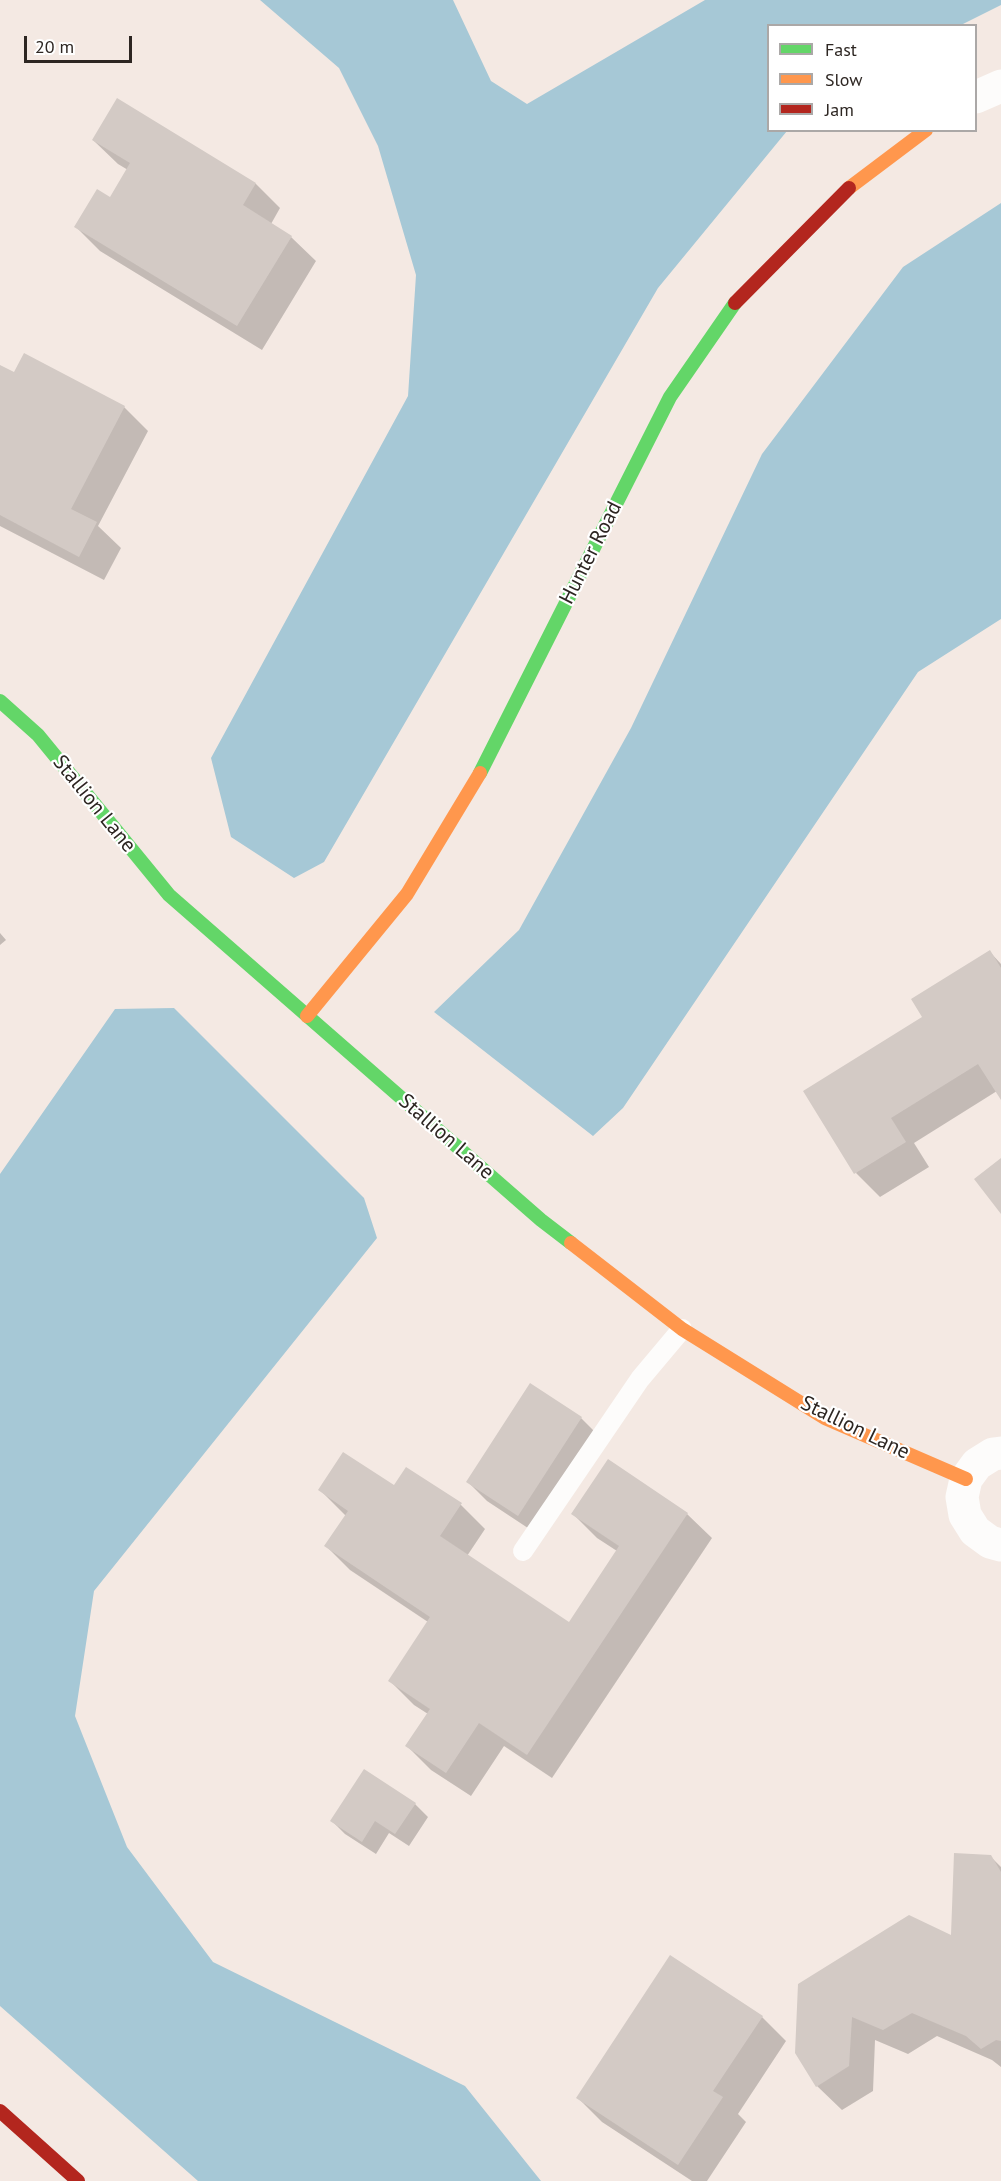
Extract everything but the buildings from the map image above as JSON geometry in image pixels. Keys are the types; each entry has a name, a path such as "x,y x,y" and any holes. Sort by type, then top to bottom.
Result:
{"street":[{"path":"977,96 1001,86"},
{"name":"Hunter Road","path":"307,1016 407,894 473,788 670,397 736,302 853,184 923,132"},
{"name":"Stallion Lane","path":"0,701 38,735 169,895 541,1220 682,1329 825,1418 966,1479"},
{"path":"1001,1453 993,1454 977,1464 966,1479 962,1497 965,1515 975,1531 990,1542 1001,1545"},
{"path":"0,2111 78,2181"}],"lane":[{"path":"523,1551 640,1379 682,1329"}],"water":[{"path":"260,0 453,0 491,81 527,104 705,0 1001,0 1001,5 963,24 767,24 767,132 786,132 658,288 324,862 294,878 231,837 211,758 408,396 416,275 378,146 339,68"},
{"path":"1001,203 1001,619 918,672 623,1108 593,1136 434,1012 519,930 631,728 762,454 903,267"},
{"path":"174,1008 364,1198 377,1238 94,1591 75,1716 127,1847 213,1962 465,2086 541,2181 198,2181 0,2006 0,1174 115,1009"}],"traffic: fast":[{"path":"480,773 670,397 735,303"},
{"path":"0,701 38,735 169,895 541,1220 571,1243"}],"traffic: slow":[{"path":"849,188 923,132"},
{"path":"307,1016 407,894 480,773"},
{"path":"571,1243 682,1329 825,1418 966,1479"}],"traffic: jam":[{"path":"735,303 849,188"},
{"path":"0,2111 78,2181"}]}
